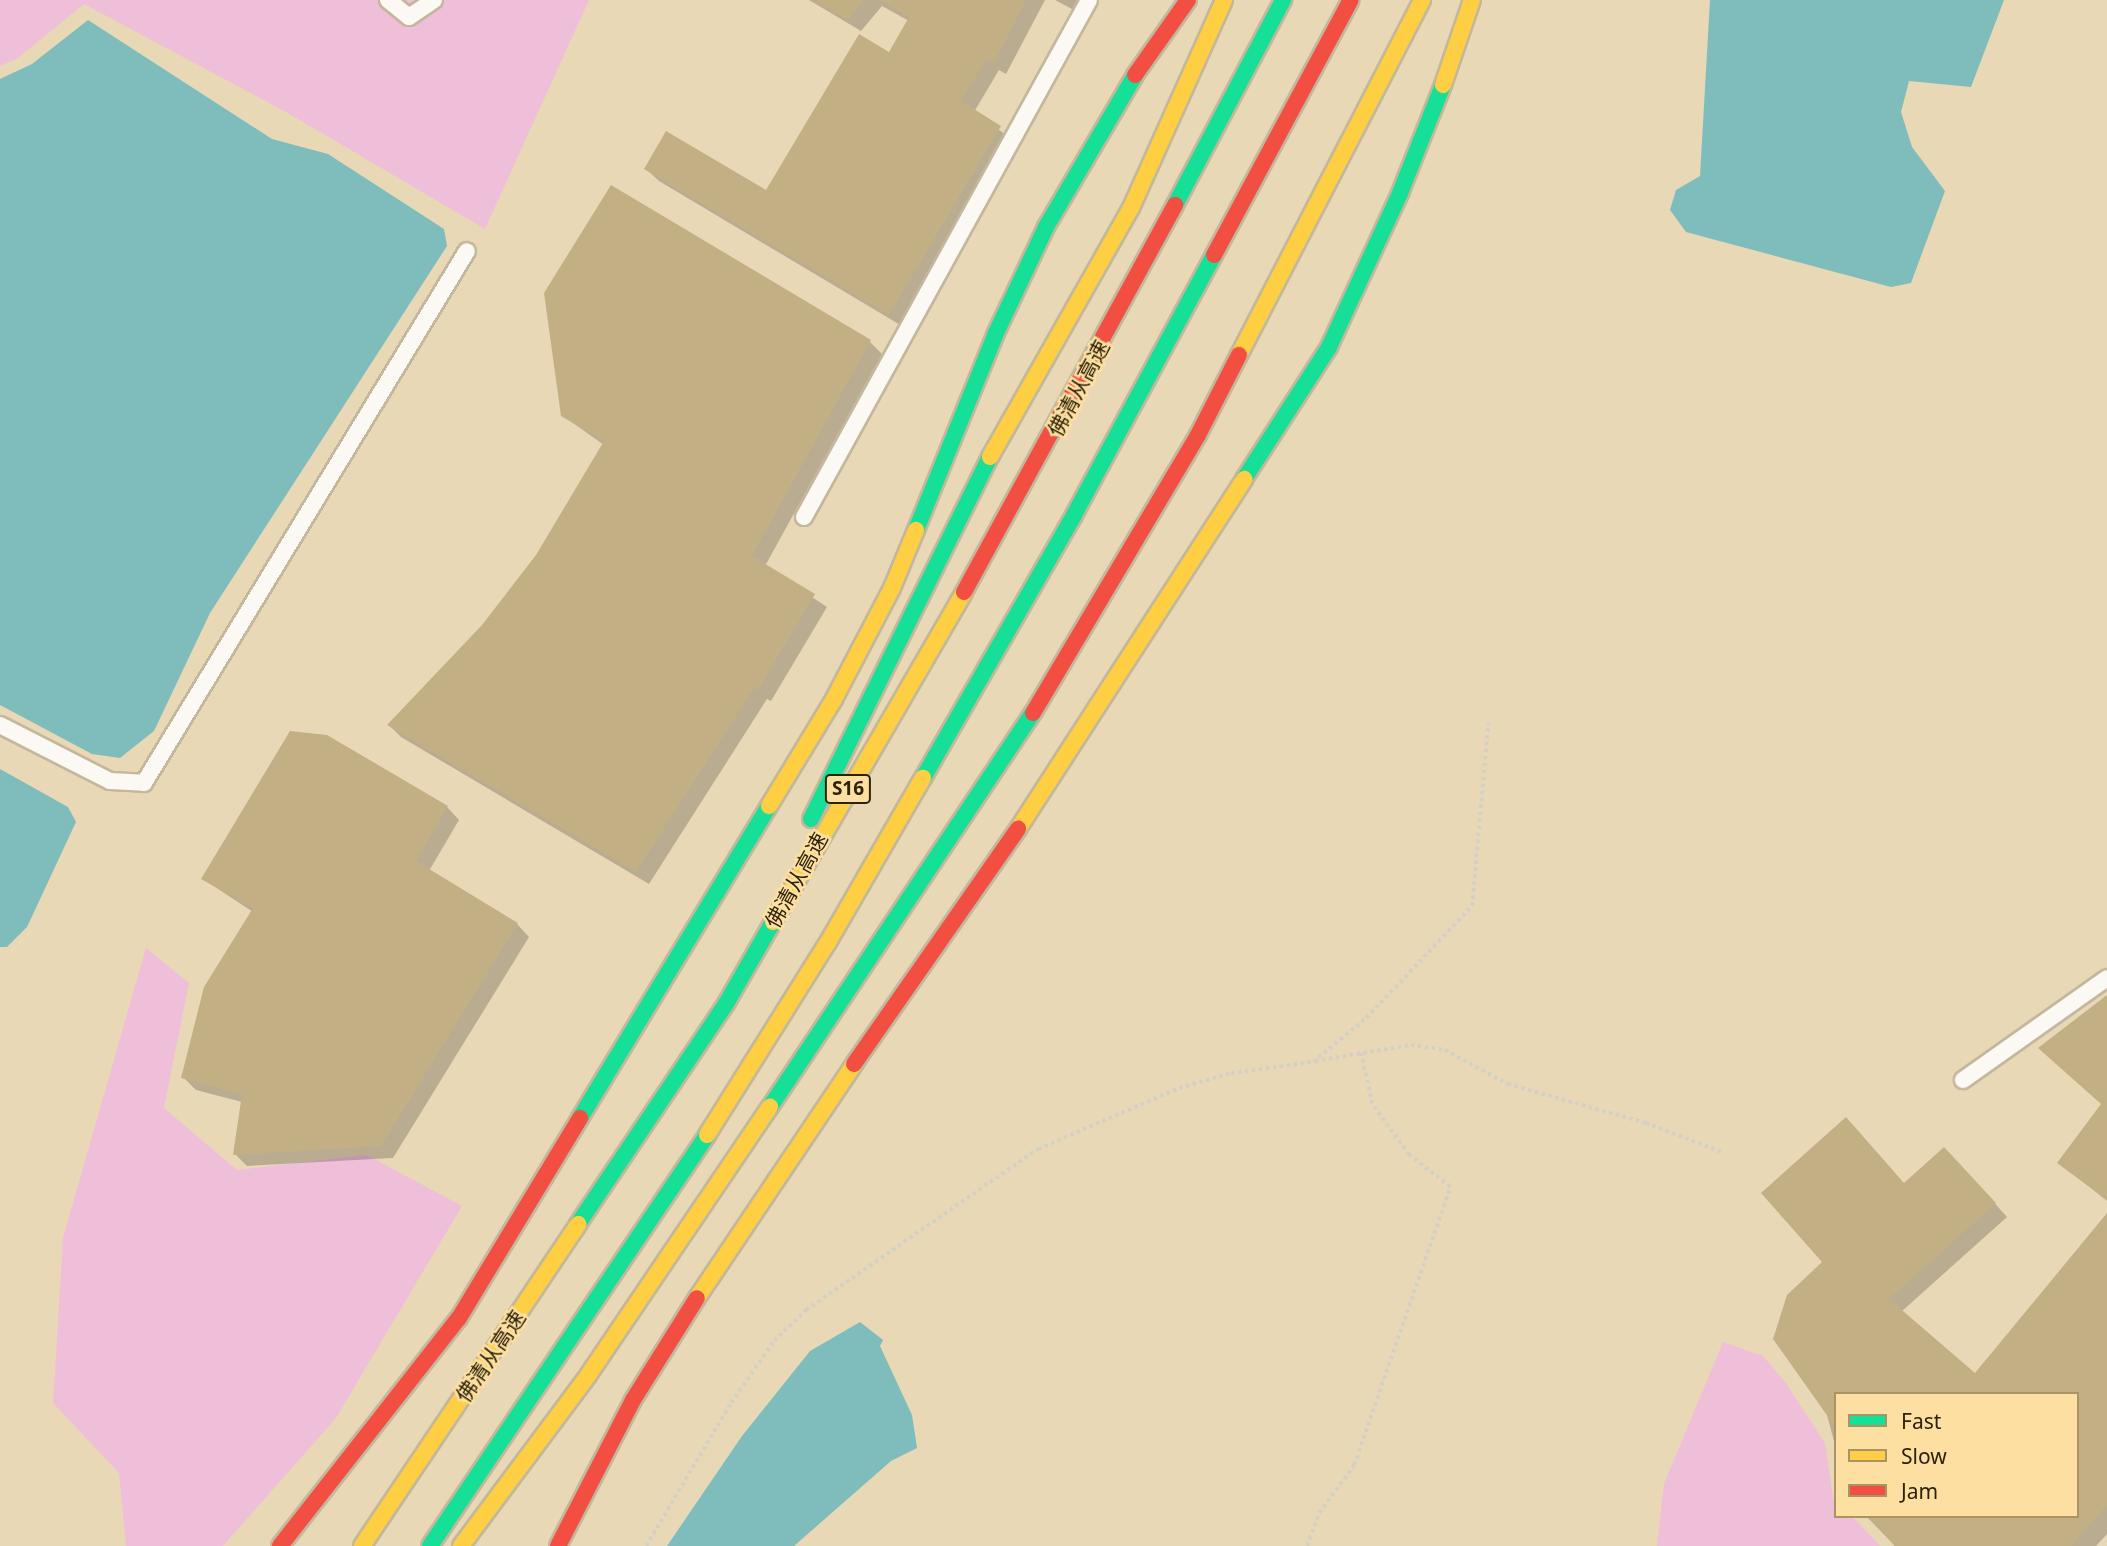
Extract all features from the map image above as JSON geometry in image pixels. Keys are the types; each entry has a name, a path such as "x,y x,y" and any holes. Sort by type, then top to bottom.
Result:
{"main road":[{"path":"280,1546 459,1318 834,699 892,588 995,335 1046,227 1112,108 1188,0"},
{"path":"717,1017 752,928 817,807 973,487 1131,208 1224,0"},
{"name":"佛清从高速","path":"362,1546 717,1017 1027,484 1283,0"},
{"name":"S16","path":"430,1546 663,1205 820,955 1074,515 1351,0"},
{"path":"461,1546 589,1374 955,836 1072,652 1198,435 1422,0"},
{"path":"558,1546 633,1400 689,1310 840,1084 976,893 1329,347 1400,193 1462,38 1472,0"}],"street":[{"path":"388,0 409,17 434,0"},
{"path":"804,517 1088,0"},
{"path":"0,726 110,782 144,783 467,251"},
{"path":"1962,1080 2107,978"}],"path":[{"path":"1313,1062 1366,1018 1472,906 1489,723"},
{"path":"646,1546 732,1403 774,1341 806,1310 1038,1149 1179,1088 1231,1073 1410,1045 1445,1050 1508,1084 1646,1123 1724,1153"},
{"path":"1307,1546 1319,1513 1354,1465 1450,1187 1409,1155 1372,1104 1361,1053"}],"shaded area":[{"path":"0,0 589,0 485,229 286,112 84,4 18,58 0,66"},
{"path":"146,948 189,983 164,1108 237,1170 367,1155 462,1206 336,1418 223,1546 126,1546 119,1473 53,1403 63,1238"},
{"path":"1723,1342 1763,1356 1785,1382 1825,1443 1834,1518 1854,1518 1880,1546 1657,1546 1664,1484"}],"water":[{"path":"1710,0 2004,0 1971,87 1909,81 1901,112 1912,147 1945,191 1911,283 1891,287 1686,232 1670,210 1676,190 1700,176"},
{"path":"88,20 272,139 328,154 444,229 447,246 210,613 154,731 120,758 92,754 0,705 0,79 32,64"},
{"path":"0,769 68,807 76,822 27,927 7,947 0,947"},
{"path":"860,1322 883,1340 880,1346 912,1415 917,1448 891,1461 794,1546 667,1546 742,1436 810,1351"}],"building":[{"path":"814,0 864,0 848,20"},
{"path":"879,0 1026,0 994,63 986,59 961,101 1001,126 889,315 644,169 666,131 766,190 859,34 889,52 909,17"},
{"path":"611,185 871,340 752,556 815,594 758,690 754,688 636,872 387,725 482,625 536,555 604,441 561,416 544,293"},
{"path":"290,731 327,735 448,806 416,861 518,923 381,1146 233,1155 242,1094 181,1078 204,987 253,908 201,879"},
{"path":"2107,995 2107,1200 2057,1163 2101,1104 2038,1048"},
{"path":"1846,1117 1904,1183 1944,1147 1996,1203 1889,1299 1975,1373 2107,1213 2107,1505 2071,1546 1895,1546 1868,1518 2079,1518 2079,1392 1834,1392 1834,1425 1773,1339 1787,1295 1822,1262 1761,1193"}],"traffic: fast":[{"path":"1175,205 1283,0"},
{"path":"916,530 995,335 1046,227 1135,75"},
{"path":"1244,479 1329,347 1400,193 1443,85"},
{"path":"923,778 1074,515 1214,255"},
{"path":"811,819 990,457"},
{"path":"770,1107 1033,713"},
{"path":"580,1118 769,806"},
{"path":"578,1224 727,1002 773,922"},
{"path":"430,1546 707,1135"}],"traffic: slow":[{"path":"990,457 1131,208 1224,0"},
{"path":"1239,355 1422,0"},
{"path":"1443,85 1472,0"},
{"path":"1018,829 1244,479"},
{"path":"769,806 834,699 892,588 916,530"},
{"path":"773,922 964,592"},
{"path":"707,1135 827,944 923,778"},
{"path":"697,1298 854,1064"},
{"path":"461,1546 589,1374 770,1107"},
{"path":"362,1546 578,1224"}],"traffic: jam":[{"path":"1135,75 1188,0"},
{"path":"1214,255 1351,0"},
{"path":"964,592 1175,205"},
{"path":"1033,713 1198,435 1239,355"},
{"path":"854,1064 1018,829"},
{"path":"280,1546 459,1318 580,1118"},
{"path":"558,1546 633,1400 697,1298"}]}
